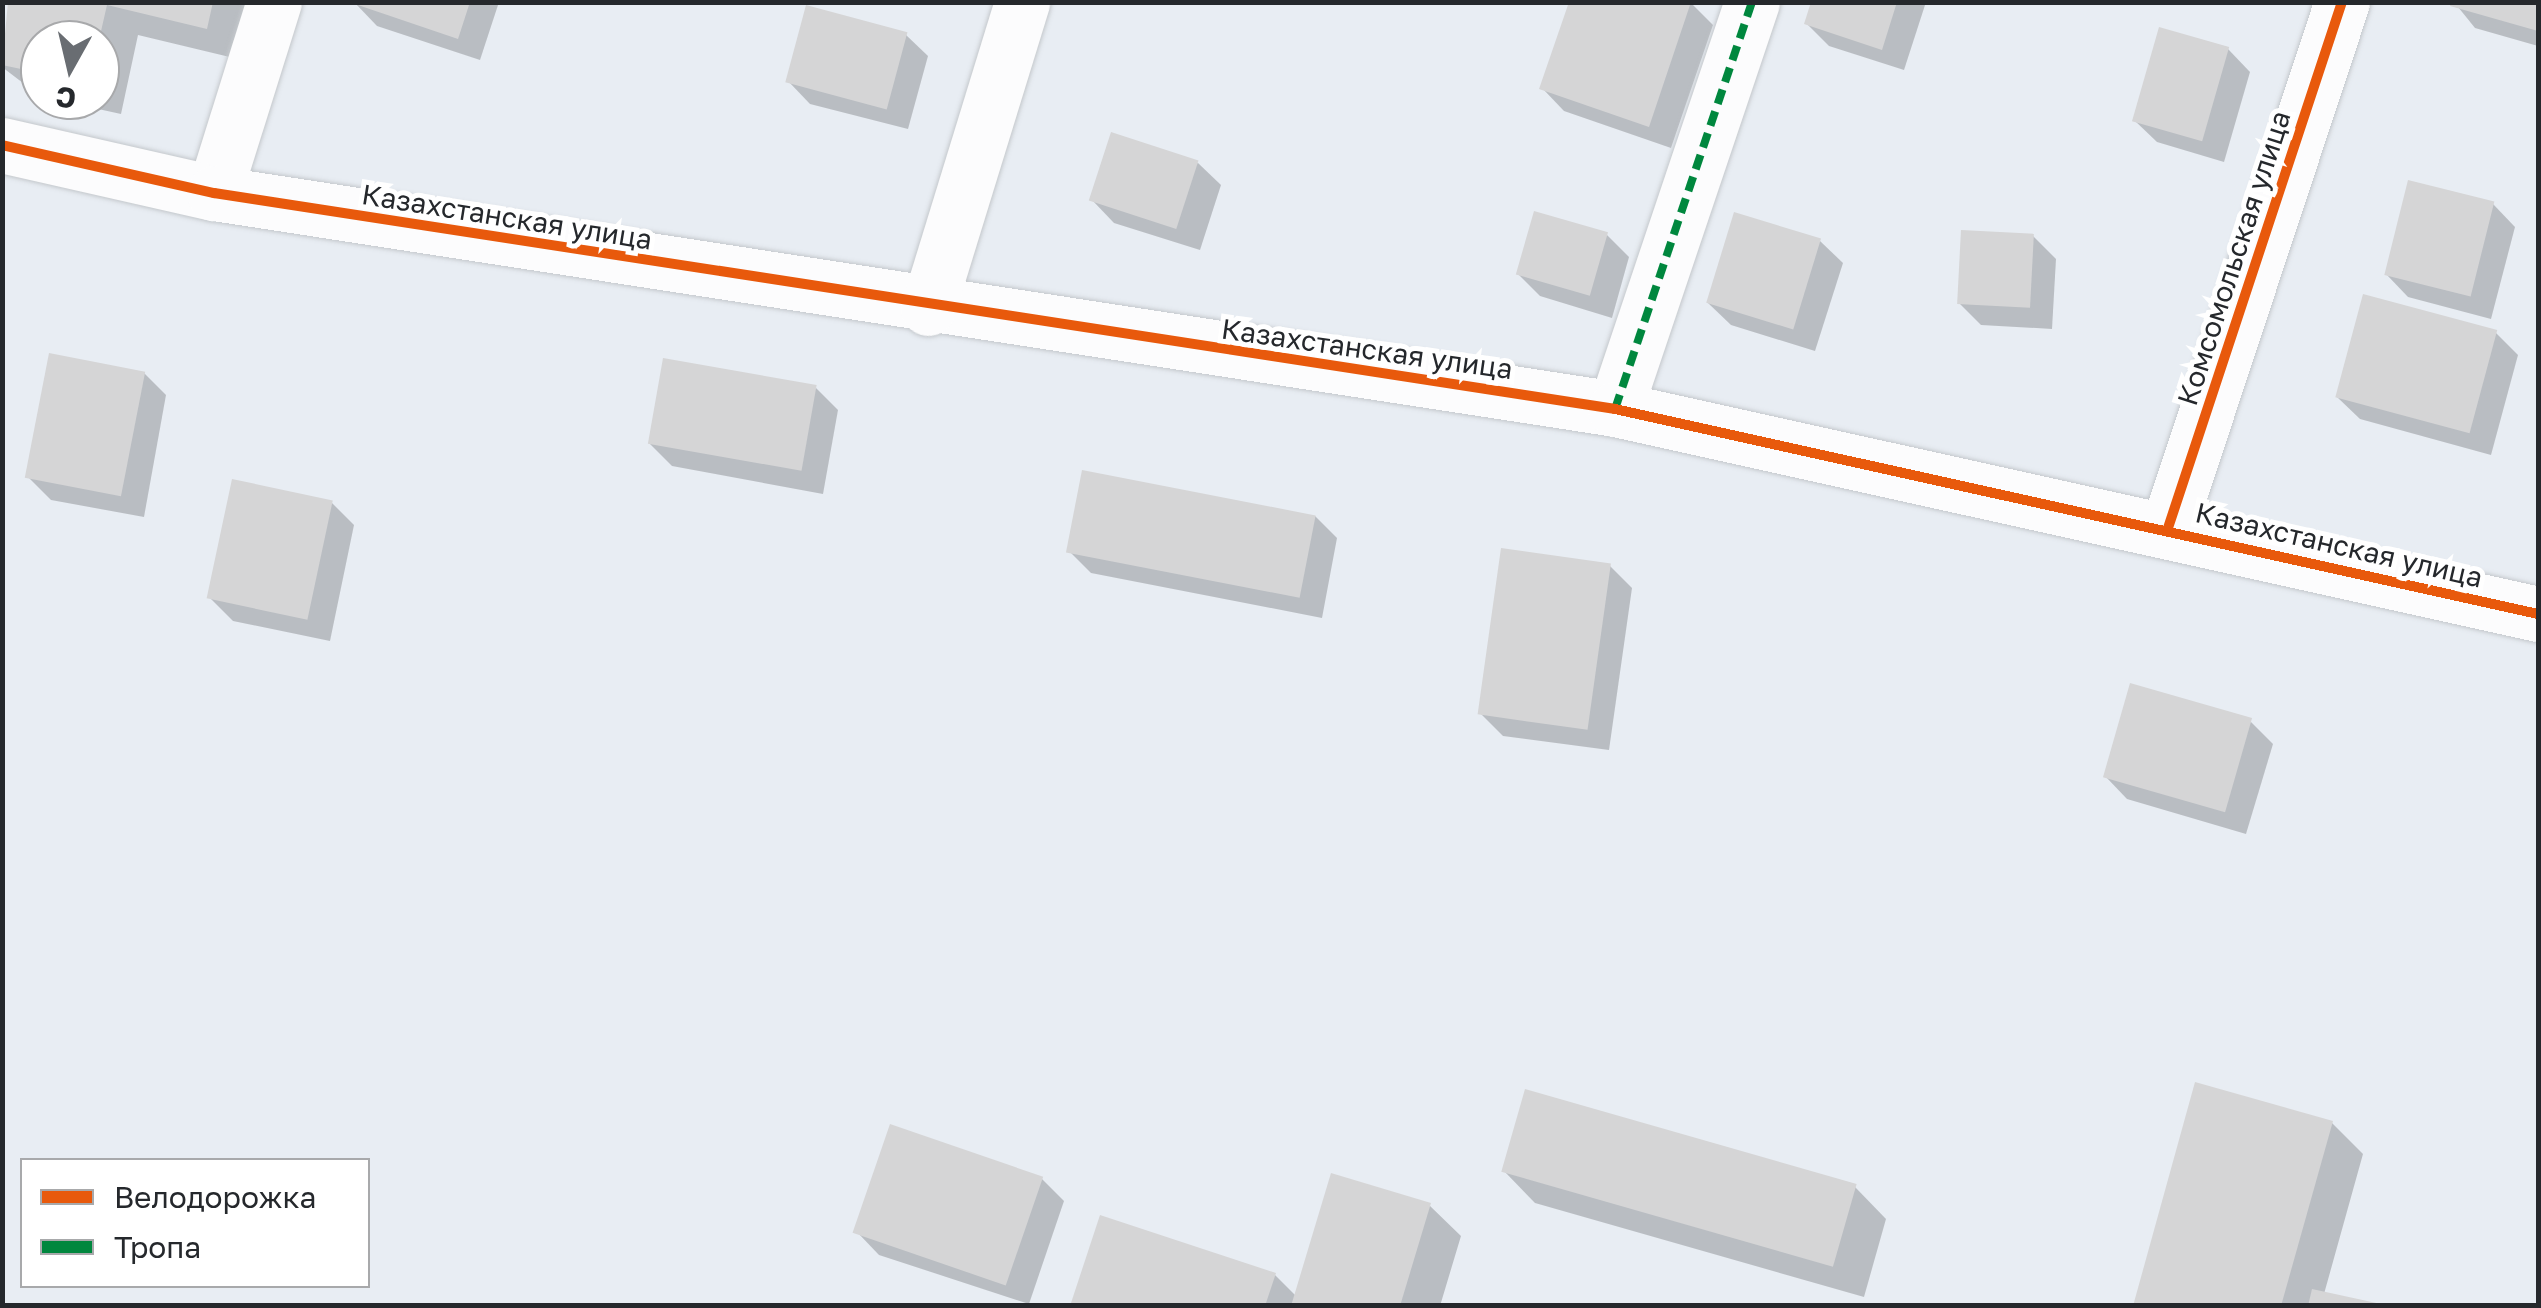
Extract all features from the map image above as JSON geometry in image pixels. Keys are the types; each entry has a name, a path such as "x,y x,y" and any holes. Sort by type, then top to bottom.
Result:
{"street":[{"path":"214,192 274,2"},
{"path":"928,308 1022,2"},
{"path":"1615,408 1752,2"},
{"name":"Комсомольская улица","path":"2168,528 2342,2"},
{"name":"Казахстанская улица","path":"2,146 214,192 928,308 1615,408 2168,528 2538,614"}],"building":[{"path":"8,2 213,2 207,29 107,5 104,20 20,20 20,69 2,65"},
{"path":"349,2 470,2 458,39"},
{"path":"1569,2 1691,2 1649,127 1539,89"},
{"path":"1811,2 1897,2 1882,50 1804,24"},
{"path":"2451,2 2538,2 2538,31 2450,6"},
{"path":"806,5 907,32 887,109 785,82"},
{"path":"2159,27 2229,47 2202,141 2132,121"},
{"path":"1111,132 1198,160 1176,229 1089,200"},
{"path":"2408,180 2494,202 2471,297 2384,275"},
{"path":"1534,211 1608,232 1590,296 1516,274"},
{"path":"1734,212 1821,239 1793,329 1706,303"},
{"path":"1961,230 2034,234 2030,308 1957,304"},
{"path":"2363,294 2497,330 2470,433 2335,397"},
{"path":"49,353 145,372 121,496 25,478"},
{"path":"663,358 817,385 802,471 648,444"},
{"path":"1082,470 1316,515 1300,598 1066,552"},
{"path":"232,479 333,500 307,620 207,598"},
{"path":"1501,548 1611,563 1588,730 1478,714"},
{"path":"2130,683 2252,718 2225,812 2103,777"},
{"path":"2195,1082 2333,1121 2281,1306 2133,1306"},
{"path":"1525,1089 1857,1184 1833,1267 1501,1172"},
{"path":"890,1124 1043,1177 1006,1285 853,1233"},
{"path":"1331,1173 1431,1203 1400,1306 1291,1306"},
{"path":"1100,1215 1276,1273 1265,1306 1070,1306"},
{"path":"2312,1289 2381,1304 2381,1306 2308,1306"}],"marked path":[{"path":"1615,409 1752,2"}],"cycle path":[{"path":"2168,528 2342,2"},
{"path":"2,145 214,193 1615,409 2538,614"}]}
